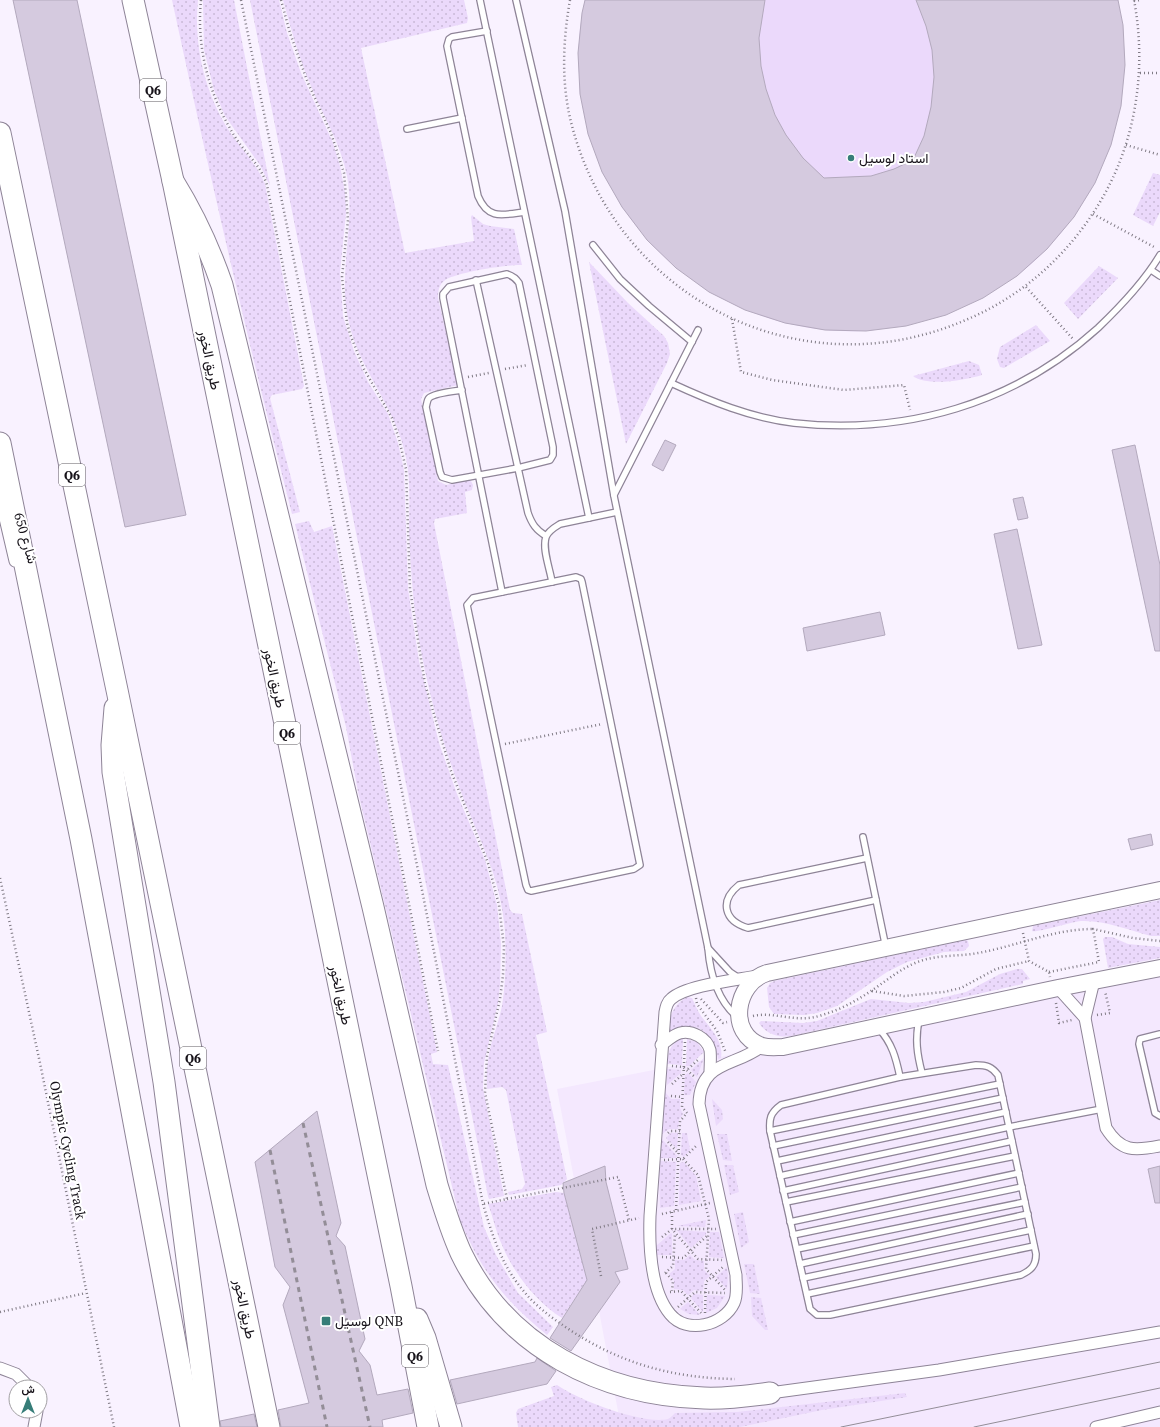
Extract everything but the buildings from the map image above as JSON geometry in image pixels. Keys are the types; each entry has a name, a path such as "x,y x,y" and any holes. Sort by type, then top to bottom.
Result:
{"highway":[{"name":"طريق الخور","path":"133,0 173,181 401,1286 428,1427"},
{"name":"طريق الخور","path":"0,133 269,1427"},
{"path":"173,181 193,214 206,241 222,285 374,907 437,1184 448,1220 462,1254 480,1285 502,1313 528,1338 577,1370 639,1390 672,1396 718,1398 770,1393"},
{"path":"0,443 81,840 191,1427"},
{"path":"117,690 112,738 113,772 164,1082 209,1427"},
{"path":"401,1286 425,1338 450,1427"}],"street":[{"name":"شارع 650","path":"0,497 13,556 29,586"},
{"path":"762,1046 752,1054 729,1062 710,1073 702,1084 699,1094 701,1112 726,1227 728,1260 736,1275 730,1291 735,1301 728,1313 717,1321 705,1325 686,1324 670,1314 661,1297 656,1281 651,1252 650,1216 661,1045 667,1004 677,995 695,988 1160,890"},
{"path":"757,976 742,994 740,1020 747,1036 762,1046 771,1048 783,1047 1058,988 1160,968"},
{"path":"1094,981 1085,1018 1106,1128 1113,1140 1124,1147 1137,1149 1160,1146"},
{"path":"1058,988 1085,1018"},
{"path":"661,1045 673,1036 686,1032 698,1035 707,1044 710,1050 710,1073"},
{"path":"770,1393 939,1370 1160,1332"},
{"path":"0,1368 16,1374 21,1379"},
{"path":"1096,1427 1160,1412"}],"lane":[{"path":"480,0 589,518"},
{"path":"516,0 566,212 617,512 708,948 710,966 724,1004 740,1020"},
{"path":"487,31 452,37 447,43 462,118 478,196 482,206 490,213 501,215 524,212"},
{"path":"407,129 462,118"},
{"path":"593,245 620,279 649,306 692,342"},
{"path":"671,383 696,395 740,411 793,423 842,426 885,423 949,411 983,400 1014,387 1039,373 1079,345 1112,315 1151,270 1160,254"},
{"path":"1151,270 1160,276"},
{"path":"462,390 434,395 429,398 427,402 426,407 442,477 447,480 480,475 550,460 553,455 553,447 519,284 516,278 507,274 450,286 443,294 480,475 502,592"},
{"path":"476,280 528,513 532,524 546,536"},
{"path":"614,496 698,330"},
{"path":"552,582 545,546 546,536 560,524 617,512"},
{"path":"576,577 581,579 582,582 640,865 634,869 535,891 528,890 526,885 467,609 469,600 473,598 552,582 576,577"},
{"path":"863,837 886,948"},
{"path":"867,858 739,885 731,891 727,900 727,908 732,920 741,926 748,928 876,900"},
{"path":"708,948 730,972 740,979"},
{"path":"920,1017 916,1036 916,1050 922,1073"},
{"path":"877,1026 889,1039 900,1077"},
{"path":"1160,1034 1140,1039 1139,1044 1154,1113 1160,1116"},
{"path":"987,1065 994,1069 998,1075 1000,1084 1028,1214 1036,1262 1031,1270 1021,1275 830,1315 817,1315 810,1309 773,1146 769,1120 773,1111 781,1105 900,1077 987,1065"},
{"path":"770,1131 1000,1084"},
{"path":"773,1146 1003,1098"},
{"path":"780,1176 1009,1127 1102,1109"},
{"path":"777,1161 1006,1112"},
{"path":"783,1191 1012,1141"},
{"path":"786,1202 1015,1156"},
{"path":"790,1222 1019,1173"},
{"path":"793,1235 1022,1187"},
{"path":"796,1249 1025,1202"},
{"path":"800,1264 1028,1214"},
{"path":"803,1278 1031,1230"},
{"path":"807,1294 1034,1246"}],"path":[{"path":"201,0 200,34 204,63 212,90 227,123 238,141 260,168 267,185 438,1051"},
{"path":"241,0 421,882 483,1204 496,1246 521,1288 537,1306 552,1318 590,1343 631,1362 689,1377 740,1379"},
{"path":"281,0 290,33 305,77 336,147 344,173 348,220 342,277 347,322 364,369 392,418 399,439 406,469 410,589 425,684 451,771 488,863 499,905 504,947 503,975 500,999 487,1056 485,1093 507,1199"},
{"path":"570,0 565,32 564,76 570,120 583,162 603,202 628,238 658,270 693,298 732,319 774,334 817,343 861,344 905,340 948,328 988,310 1026,286 1051,265 1074,241 1106,192 1126,145 1135,109 1140,72 1139,41 1134,1 1140,0"},
{"path":"1140,72 1160,73"},
{"path":"1126,145 1160,155"},
{"path":"1093,214 1147,243"},
{"path":"1026,286 1064,328"},
{"path":"732,319 742,372 772,380 844,390 904,385 912,419"},
{"path":"497,746 611,722"},
{"name":"Olympic Cycling Track","path":"0,878 40,1063 114,1427"},
{"path":"1049,972 1099,962 1093,929"},
{"path":"696,1000 702,998 723,1022 740,1020 758,1015 811,1019 842,1008 871,991 900,970 916,962 953,954 976,954 1025,943 1061,931 1093,929 1133,938 1160,941"},
{"path":"871,991 904,996 944,992 961,988 996,969 1029,961"},
{"path":"695,988 696,1000 701,1010 717,1031 729,1062"},
{"path":"686,1032 682,1107 687,1113"},
{"path":"666,1090 683,1074"},
{"path":"669,1093 672,1097 682,1097"},
{"path":"676,1210 680,1121 687,1113 701,1112"},
{"path":"663,1137 670,1130 680,1130"},
{"path":"683,1160 706,1136"},
{"path":"654,1161 683,1160 698,1175 709,1218 706,1269 730,1291 725,1293 695,1292 670,1314"},
{"path":"483,1204 618,1177 629,1220"},
{"path":"601,1276 592,1229 676,1210 720,1202"},
{"path":"661,1297 672,1291 682,1291 704,1316 706,1282 725,1265 728,1260 698,1259 672,1229 672,1212"},
{"path":"708,1235 683,1258 674,1258 651,1252 672,1229 709,1230 726,1227"},
{"path":"656,1281 673,1266 675,1233"},
{"path":"666,1273 672,1281 672,1291"},
{"path":"0,1312 86,1293"}],"shaded area":[{"path":"172,0 198,0 197,17 200,53 208,88 223,120 262,177 265,184 304,386 302,389 272,395 270,398 300,512 292,514 229,257"},
{"path":"203,0 234,0 270,186 260,165 225,116 214,90 204,50"},
{"path":"250,0 279,0 287,33 301,73 333,143 340,166 345,193 346,213 340,272 343,316 354,351 368,382 388,414 398,443 404,470 408,589 419,661 439,743 457,794 485,860 497,905 501,944 500,985 498,1003 484,1063 483,1088 504,1196 489,1199 488,1196"},
{"path":"283,0 464,0 468,18 467,23 361,48 405,253 474,241 472,215 483,224 514,229 522,265 469,272 449,278 441,284 438,298 458,385 424,393 421,399 438,481 446,485 468,480 471,481 473,485 472,490 465,492 467,513 435,519 434,523 510,910 513,913 522,914 547,1032 536,1035 567,1179 561,1185 509,1195 508,1192 522,1189 525,1184 506,1090 502,1087 487,1089 489,1054 502,1006 504,988 506,951 503,912 489,860 461,792 444,744 427,678 417,629 413,597 409,532 409,476 406,458 395,423 361,358 349,323 345,286 349,213 347,176 341,153 303,65"},
{"name":"استاد لوسيل","path":"585,0 1118,0 1123,31 1124,62 1122,93 1116,123 1108,153 1096,181 1080,208 1051,244 1019,274 1010,279 869,330 862,331 808,328 756,314 709,291 668,260 633,221 605,177 587,127 579,73 580,27"},
{"path":"1153,173 1160,175 1160,212 1153,226 1133,215"},
{"path":"589,262 628,303 664,336 668,343 670,354 667,363 626,444"},
{"path":"1099,266 1118,278 1078,319 1064,303"},
{"path":"1036,325 1050,341 1004,368 1000,367 997,359 1000,347"},
{"path":"969,361 979,365 982,375 947,382 927,381 913,376"},
{"path":"309,521 314,532 332,526 437,1052 431,1054 433,1064 448,1065 484,1227 496,1255 518,1293 553,1327 547,1335 518,1309 495,1284 476,1255 460,1220 358,792 346,727 295,524"},
{"path":"1160,900 1160,936 1151,936 1116,926 1090,921 1081,921 1032,931 1033,926"},
{"path":"1105,937 1112,937 1128,944 1160,947 1160,958 1108,968 1103,939"},
{"path":"966,940 968,941 969,946 964,951 944,952 907,962 887,972 837,1006 817,1013 804,1015 774,1014 769,1007 767,988 770,983 774,981"},
{"path":"1160,967 1160,1427 621,1427 557,1089 877,1026"},
{"path":"1022,969 1030,979 1023,981 1023,984 791,1036 777,1036 765,1030 759,1023 761,1021 803,1023 817,1021 871,999 909,1003 924,1002 966,992 1000,974"},
{"path":"687,997 692,998 701,1016 716,1035 720,1046 721,1058 718,1059 715,1047 709,1037 700,1029 688,1027 669,1031 671,1016 675,1007"},
{"path":"680,1039 683,1039 682,1065 667,1064 668,1056 673,1044"},
{"path":"687,1039 697,1042 704,1052 689,1066 686,1066"},
{"path":"704,1058 697,1077 691,1070"},
{"path":"667,1069 681,1070 681,1073 667,1085"},
{"path":"688,1073 696,1082 690,1095 684,1095 685,1075"},
{"path":"665,1092 671,1099 680,1099 680,1108 683,1114 679,1120 678,1129 669,1129 662,1134"},
{"path":"712,1099 722,1110 723,1119 716,1126"},
{"path":"671,1133 678,1133 677,1149 666,1138"},
{"path":"682,1133 687,1133 690,1150 684,1157 681,1155"},
{"path":"717,1134 727,1134 732,1161 723,1160"},
{"path":"661,1138 677,1156 676,1158 660,1158"},
{"path":"659,1161 676,1162 674,1206 660,1208"},
{"path":"684,1162 696,1176 701,1201 679,1205 680,1163"},
{"path":"724,1165 733,1165 739,1192 730,1195"},
{"path":"556,1192 564,1193 587,1280 562,1318 553,1312 535,1295 512,1266 500,1240 488,1204"},
{"path":"743,1212 749,1242 741,1248 734,1214"},
{"path":"706,1220 705,1227 677,1226"},
{"path":"677,1230 706,1232 706,1234 691,1248"},
{"path":"710,1232 719,1232 724,1258 709,1257"},
{"path":"671,1233 672,1255 656,1255 656,1246"},
{"path":"690,1255 695,1260 704,1261 704,1270 710,1276 704,1281 703,1291 694,1290 688,1295 683,1290 674,1289 674,1280 669,1274 675,1269 675,1260 684,1260"},
{"path":"744,1264 754,1264 760,1294 750,1293"},
{"path":"727,1267 728,1277 727,1289 716,1277"},
{"path":"694,1294 703,1295 703,1312 691,1298"},
{"path":"707,1295 725,1296 717,1308 706,1313"},
{"path":"751,1297 761,1298 768,1330 765,1330 752,1316"},
{"path":"688,1302 700,1315 689,1314 680,1309"},
{"path":"557,1385 595,1404 611,1410 627,1415 657,1420 668,1419 675,1413 737,1412 905,1393 907,1397 822,1410 740,1427 518,1427 516,1413 518,1409 554,1396 551,1387"}],"tram line":[{"path":"841,1427 1160,1362"},
{"path":"974,1427 1160,1388"}],"railway":[{"path":"303,1123 370,1427"},
{"path":"270,1150 327,1427"}],"place":[{"name":"استاد لوسيل","path":"851,158"},
{"name":"لوسيل QNB","path":"326,1321"}]}
